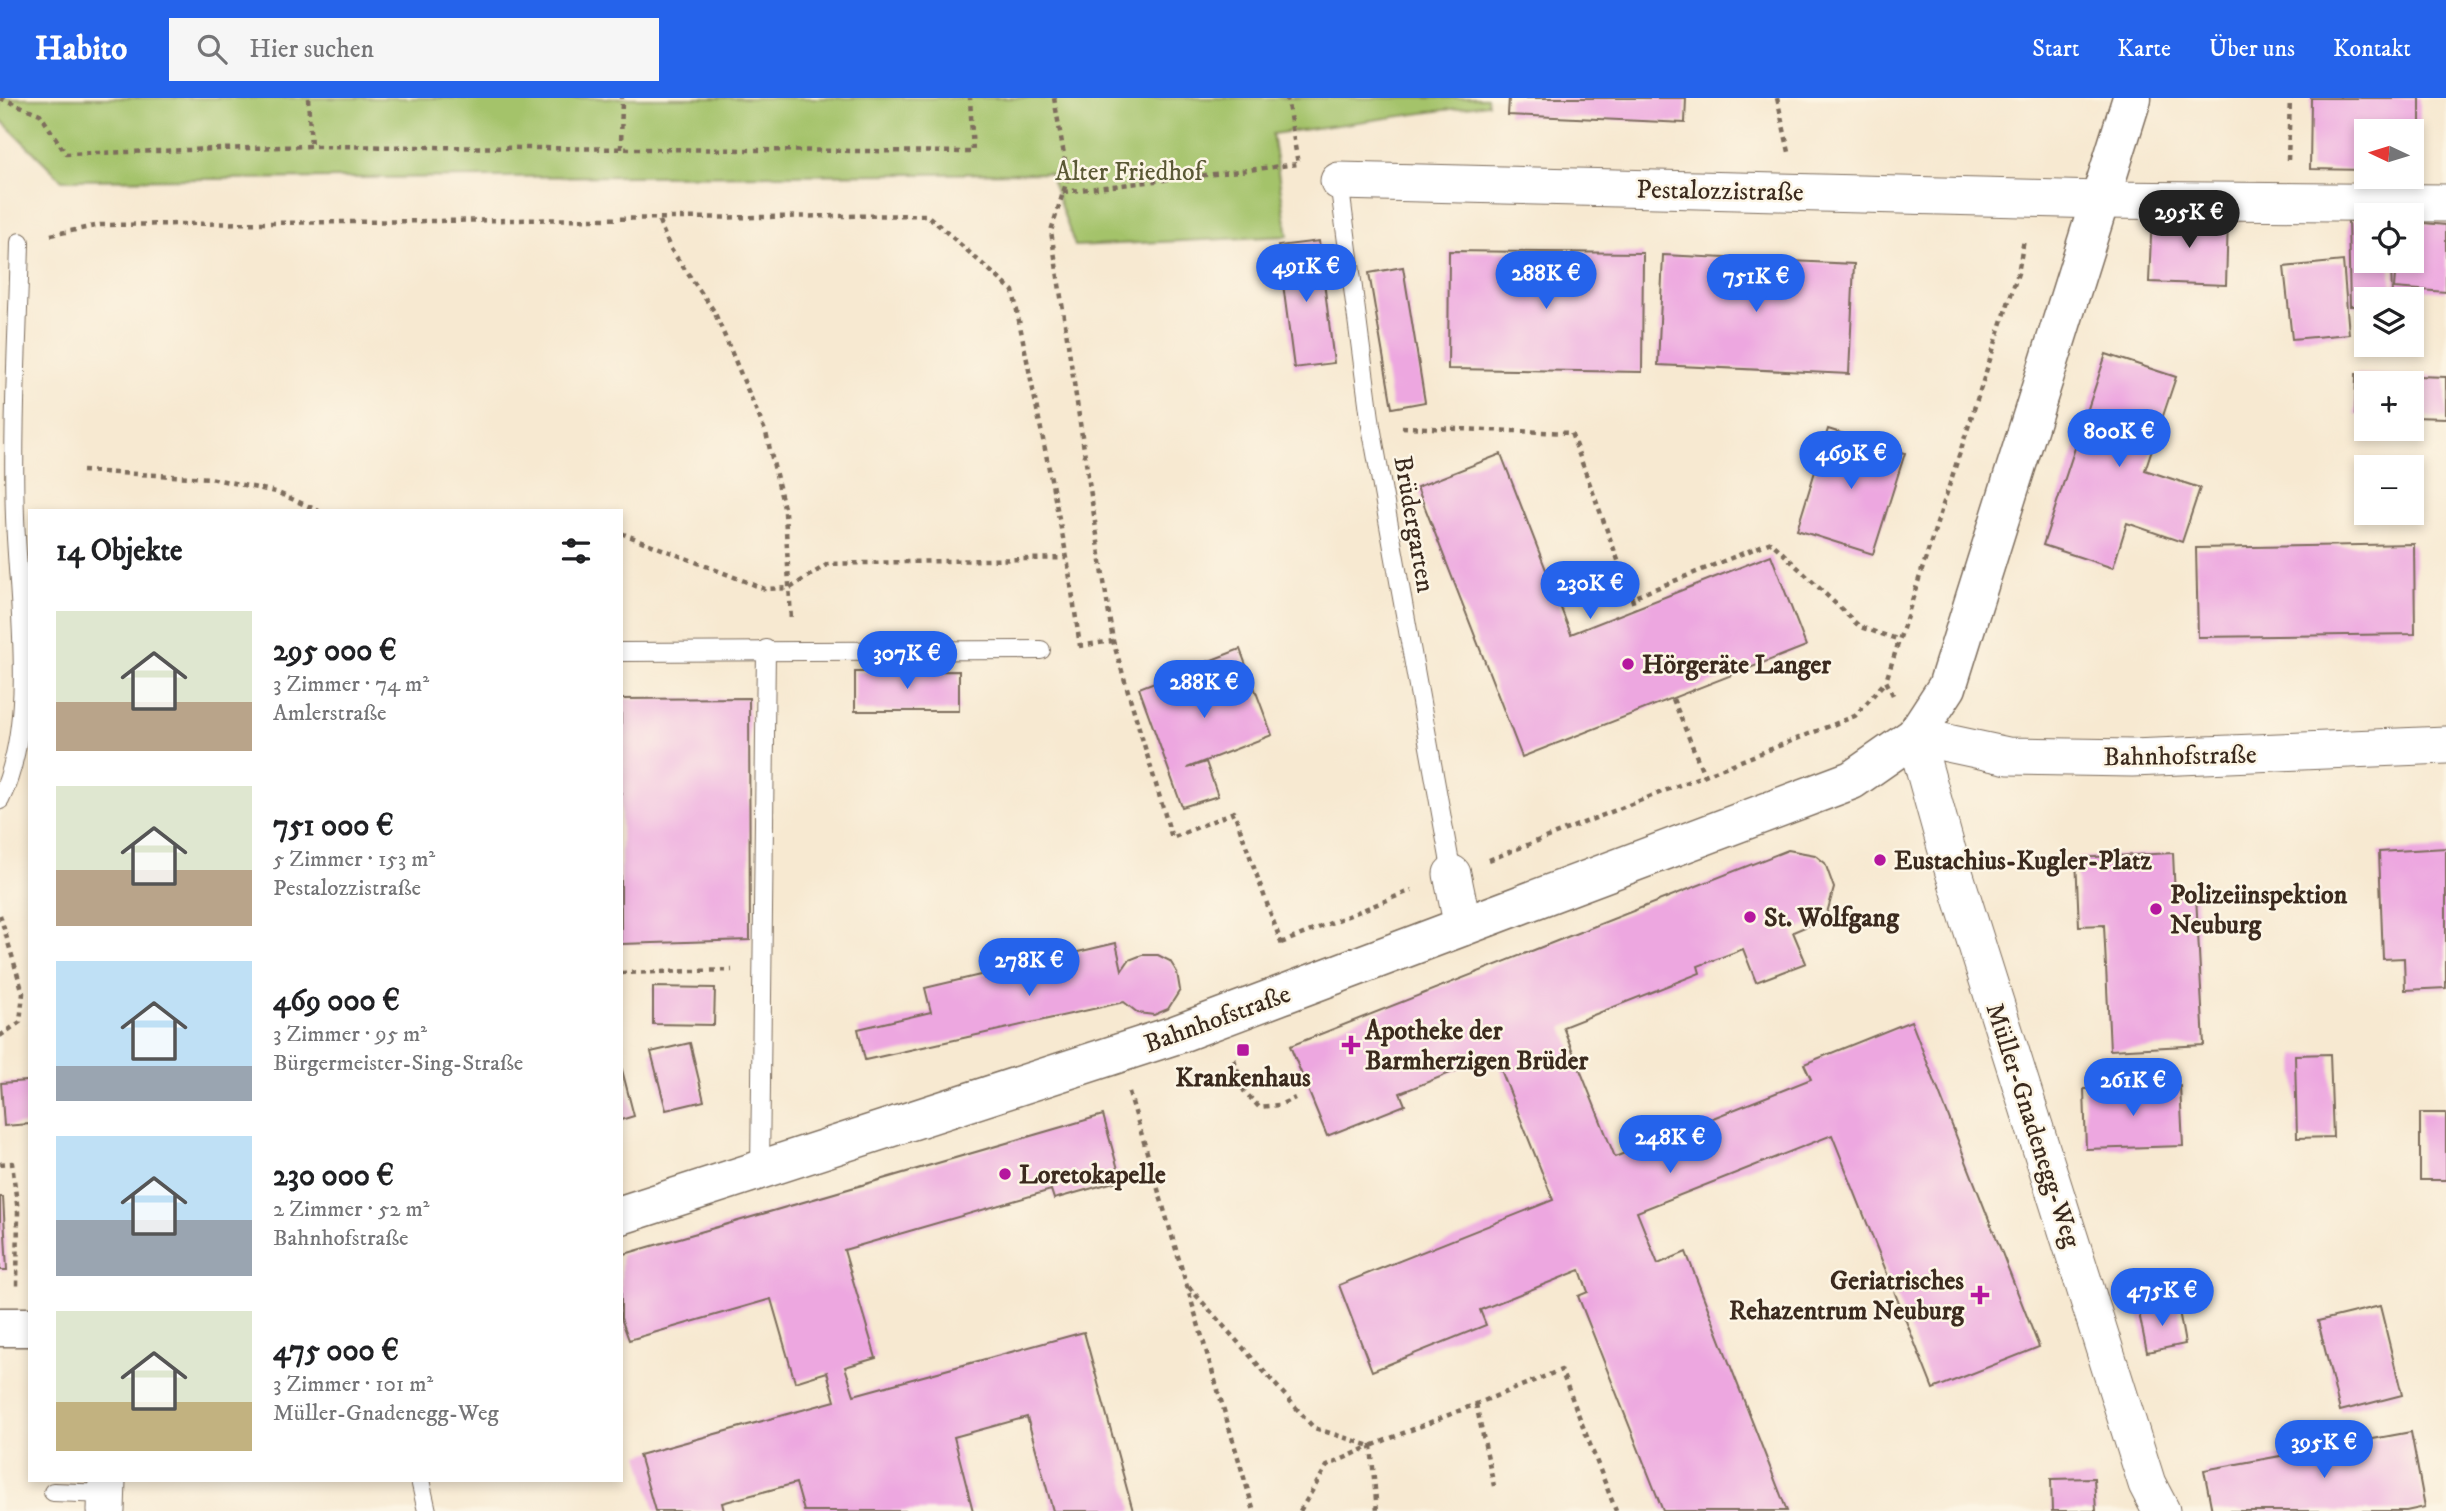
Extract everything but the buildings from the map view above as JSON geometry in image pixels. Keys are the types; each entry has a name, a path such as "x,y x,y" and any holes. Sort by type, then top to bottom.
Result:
{"main road":[{"path":"1915,736 1947,687 2132,98"},
{"name":"Bahnhofstraße","path":"623,1214 1221,1018 1852,780 1915,736"}],"street":[{"name":"Pestalozzistraße","path":"1339,181 2100,200 2446,203"},
{"name":"Bahnhofstraße","path":"1915,736 2008,756 2132,758 2446,745"},
{"name":"Müller-Gnadenegg-Weg","path":"1915,736 1946,847 2147,1484 2161,1511"},
{"path":"1452,874 1462,927"}],"lane":[{"name":"Brüdergarten","path":"1339,181 1371,426 1452,874"},
{"path":"0,800 13,774 27,661 15,516 20,242"},
{"path":"760,1170 766,649"},
{"path":"623,652 766,649 1041,650"},
{"path":"420,1482 427,1511"},
{"path":"53,1492 107,1495"}],"path":[{"path":"0,98 40,114 66,154 311,146 973,152 970,98"},
{"path":"309,98 311,146"},
{"path":"621,149 622,98"},
{"path":"1054,98 1068,177 1051,231 1113,641 1172,838 1234,813 1299,988"},
{"path":"1063,192 1298,164 1287,98"},
{"path":"1777,98 1797,192"},
{"path":"2287,201 2290,98"},
{"path":"1281,943 1855,716 1886,681 2018,273 2033,198"},
{"path":"20,242 100,225 928,215 1013,292 1068,558 1080,646"},
{"path":"658,220 670,248 714,311 766,433 785,512 792,649"},
{"path":"1371,426 1571,433 1635,608"},
{"path":"82,471 210,478 276,492 314,509"},
{"path":"623,534 765,589 790,589 828,564 1068,558"},
{"path":"1632,598 1771,542 1860,627 1900,640"},
{"path":"1041,650 1113,641"},
{"path":"1886,681 1915,736"},
{"path":"1673,699 1705,777"},
{"path":"0,915 23,993 20,1022 0,1036"},
{"path":"623,973 762,970"},
{"path":"1221,1018 1244,1091 1259,1107 1279,1105 1296,1098"},
{"path":"1117,1054 1254,1511"},
{"path":"0,1164 12,1163 18,1212 16,1327"},
{"path":"1189,1287 1314,1428 1371,1446"},
{"path":"1300,1511 1327,1466 1562,1370 1616,1511"},
{"path":"1476,1404 1494,1486"},
{"path":"1371,1446 1377,1511"}],"green space":[{"name":"Alter Friedhof","path":"0,98 1487,98 1488,104 1272,134 1288,236 1075,246 1049,173 62,180 0,119"}],"place":[{"name":"Hörgeräte Langer","path":"1628,664"},
{"name":"Eustachius-Kugler-Platz","path":"1880,860"},
{"name":"Polizeiinspektion Neuburg","path":"2156,909"},
{"name":"St. Wolfgang","path":"1750,917"},
{"name":"Apotheke der Barmherzigen Brüder","path":"1351,1045"},
{"name":"Krankenhaus","path":"1243,1050"},
{"name":"Loretokapelle","path":"1005,1174"},
{"name":"Geriatrisches Rehazentrum Neuburg","path":"1980,1295"}]}
